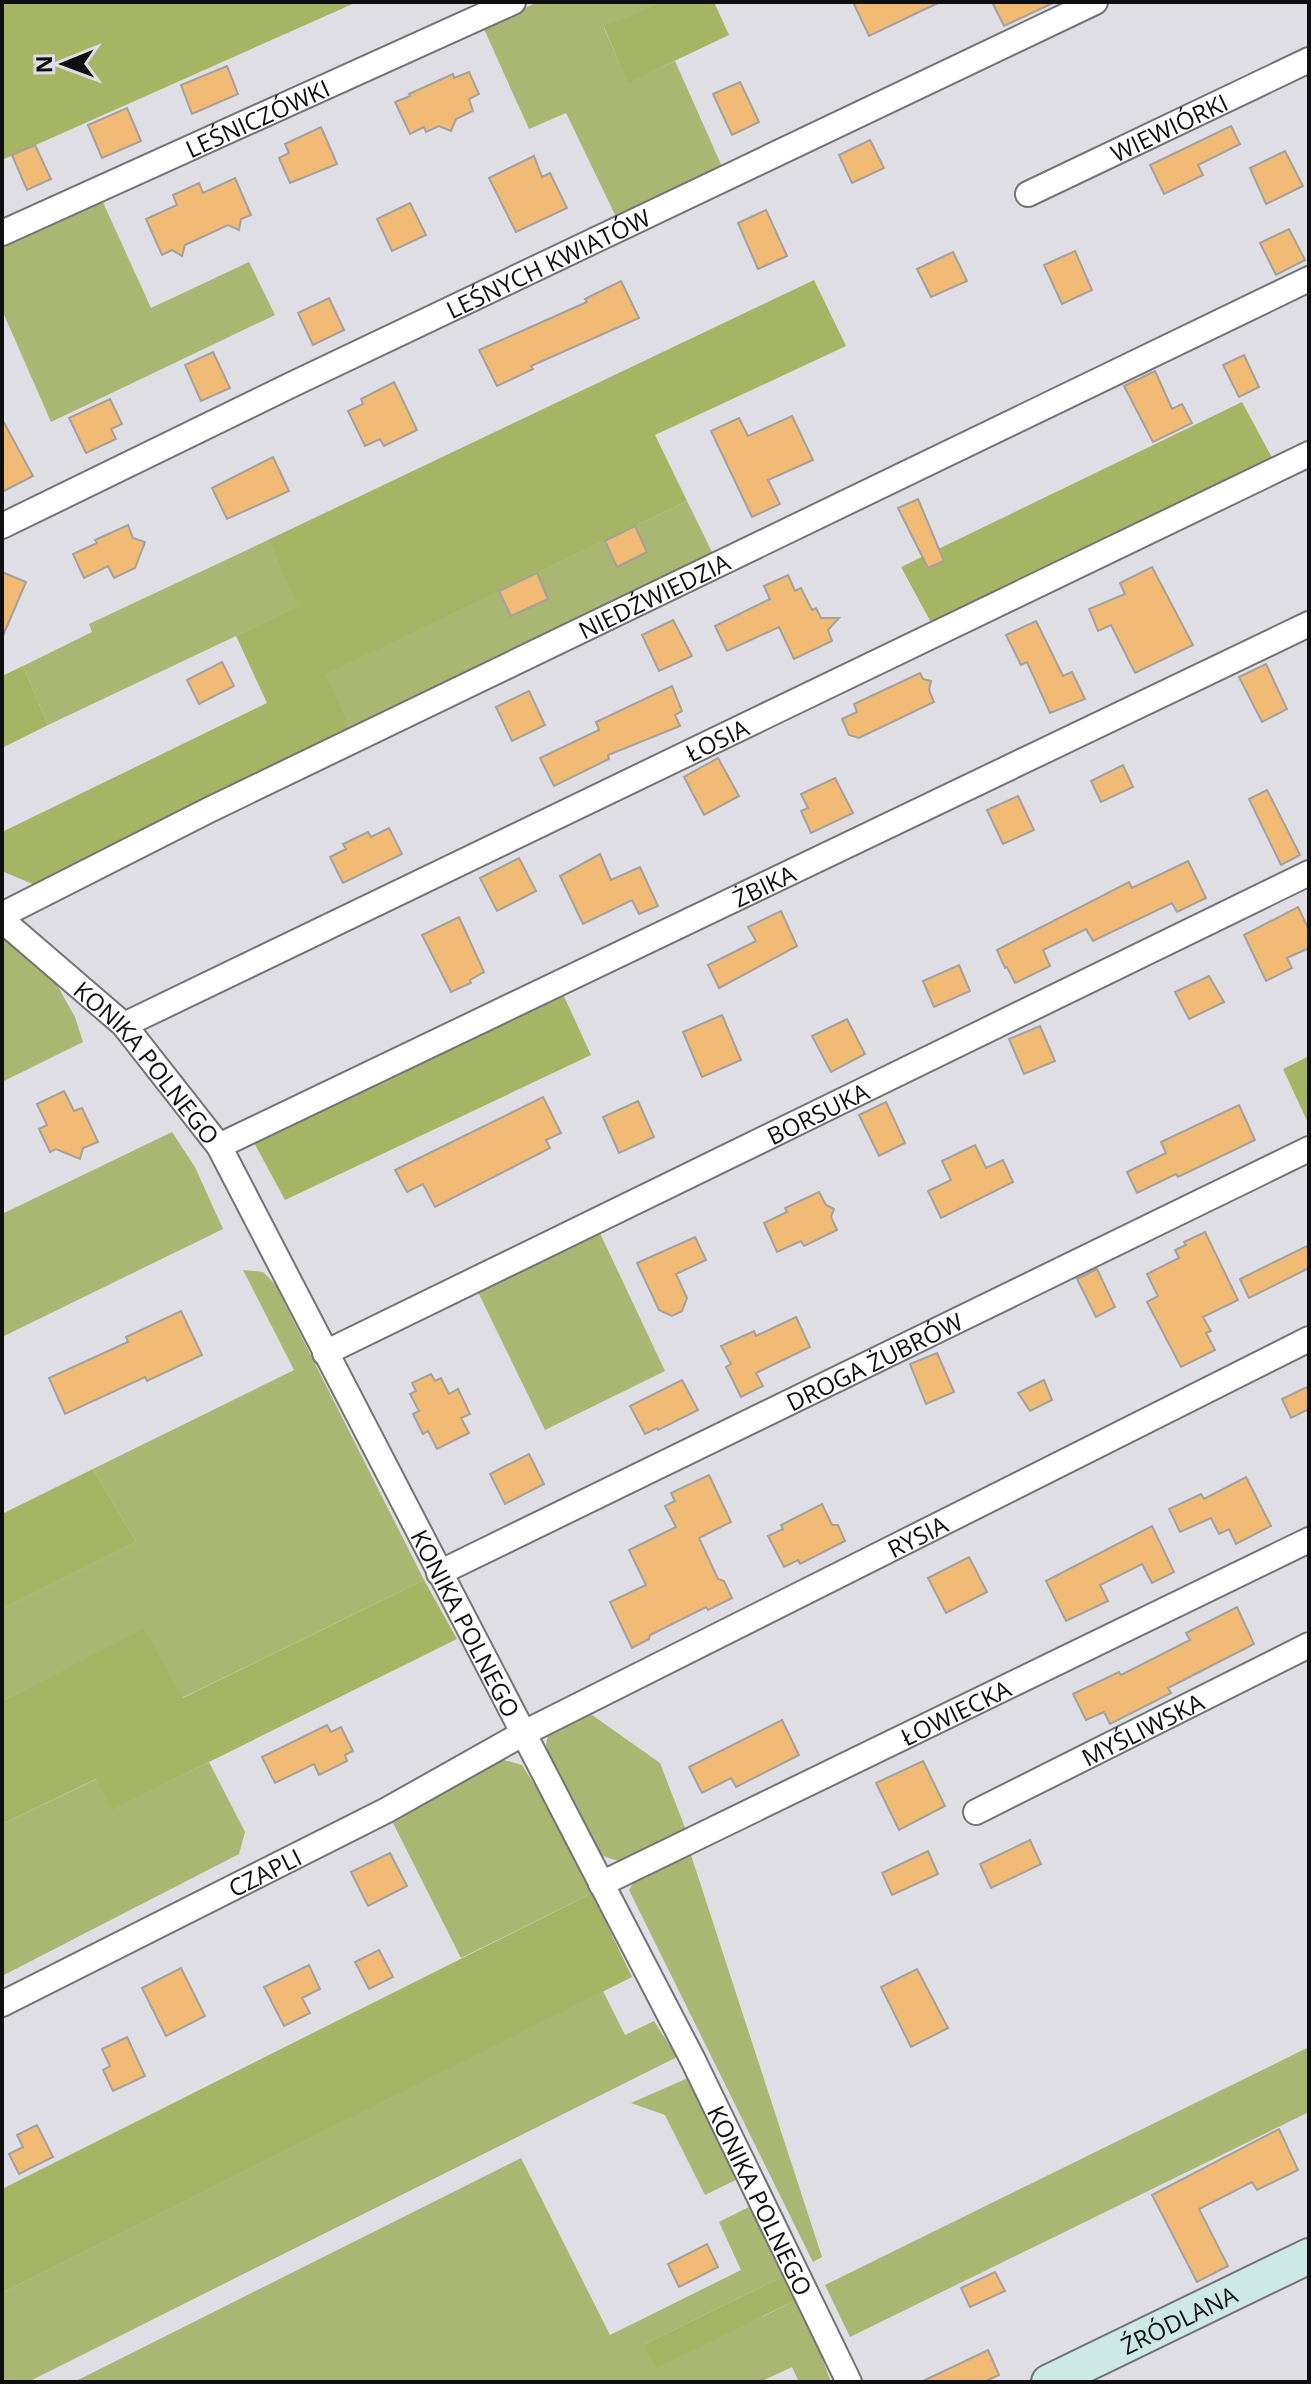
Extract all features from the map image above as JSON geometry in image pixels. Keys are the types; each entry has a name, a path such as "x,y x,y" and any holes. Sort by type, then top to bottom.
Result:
{"main road":[{"name":"ŹRÓDLANA","path":"1050,2382 1309,2256"}],"street":[{"name":"LEŚNICZÓWKI","path":"2,233 513,2"},
{"name":"LEŚNYCH KWIATÓW","path":"2,526 1095,2"},
{"name":"WIEWIÓRKI","path":"1028,194 1309,60"},
{"name":"NIEDŹWIEDZIA","path":"2,917 223,803 1309,279"},
{"name":"ŁOSIA","path":"124,1025 1309,454"},
{"name":"ŻBIKA","path":"219,1146 1309,624"},
{"name":"BORSUKA","path":"325,1353 1309,873"},
{"name":"KONIKA POLNEGO","path":"2,917 124,1025 219,1146 693,2060 849,2382"},
{"name":"DROGA ŻUBRÓW","path":"439,1573 1309,1149"},
{"name":"RYSIA","path":"524,1733 1309,1339"},
{"name":"ŁOWIECKA","path":"601,1884 1309,1540"},
{"name":"MYŚLIWSKA","path":"976,1812 1309,1645"},
{"name":"CZAPLI","path":"2,2004 387,1810 524,1733"}],"green space":[{"path":"2,2 357,2 2,160"},
{"path":"538,2 660,2 604,28 628,82 675,61 724,171 618,221 566,113 529,129 483,27"},
{"path":"660,2 714,2 729,35 628,83 604,27"},
{"path":"101,198 151,308 249,262 275,315 51,422 2,310 2,244"},
{"path":"814,280 846,346 655,435 687,501 325,675 353,732 37,886 2,871 2,832 267,703 236,636 298,606 268,540"},
{"path":"1242,402 1275,463 934,628 901,567"},
{"path":"687,501 714,556 353,732 324,675"},
{"path":"268,540 299,606 48,725 23,666 92,632 89,624"},
{"path":"23,666 48,725 2,748 2,676"},
{"path":"2,936 53,978 75,1017 83,1042 2,1082"},
{"path":"561,990 591,1055 285,1200 251,1137"},
{"path":"1309,1056 1309,1125 1283,1069"},
{"path":"172,1132 195,1167 223,1229 2,1337 2,1214"},
{"path":"598,1229 665,1371 545,1430 476,1288"},
{"path":"243,1270 263,1272 275,1284 424,1580 182,1698 144,1630 2,1701 2,1609 136,1542 93,1469 294,1370"},
{"path":"93,1469 136,1542 2,1609 2,1514"},
{"path":"424,1580 457,1639 112,1810 96,1779 2,1824 2,1701 144,1629 183,1698"},
{"path":"585,1710 660,1763 687,1833 624,1863 600,1855 550,1762 546,1744 549,1730"},
{"path":"504,1760 522,1765 562,1829 592,1893 461,1958 393,1823 491,1762"},
{"path":"209,1762 245,1832 239,1854 2,1976 2,1824 97,1779 113,1809"},
{"path":"690,1852 822,2257 813,2262 629,1890 635,1880"},
{"path":"592,1893 632,1977 2,2293 2,2189"},
{"path":"603,1991 625,2035 654,2021 677,2057 28,2382 2,2382 2,2293"},
{"path":"1309,2047 1309,2112 850,2337 825,2285"},
{"path":"688,2078 740,2178 705,2195 665,2115 631,2103"},
{"path":"521,2158 610,2335 741,2270 719,2222 753,2205 788,2274 643,2345 764,2316 800,2298 831,2382 799,2382 792,2367 760,2382 74,2382"},
{"path":"788,2274 800,2298 657,2368 643,2345"}],"building":[{"path":"853,2 940,2 869,36"},
{"path":"992,2 1055,2 1004,26"},
{"path":"227,66 238,94 192,114 181,85"},
{"path":"469,72 479,94 469,99 473,111 456,119 451,131 439,126 426,132 424,127 410,134 395,102 453,74 454,78"},
{"path":"740,82 759,122 732,135 713,94"},
{"path":"127,108 141,141 102,158 88,125"},
{"path":"1231,126 1240,144 1198,165 1203,175 1164,194 1150,165"},
{"path":"321,127 337,164 290,183 279,158 289,153 285,144"},
{"path":"870,140 884,168 852,183 839,155"},
{"path":"35,145 51,179 27,190 12,155"},
{"path":"1285,151 1303,186 1266,204 1250,168"},
{"path":"534,156 542,177 550,173 567,208 516,232 489,178"},
{"path":"235,178 251,215 241,219 239,230 228,225 185,245 182,256 172,250 162,255 146,219 177,205 173,195 199,183 203,193"},
{"path":"410,203 426,235 392,251 377,219"},
{"path":"766,210 787,256 758,269 738,223"},
{"path":"1289,229 1305,260 1276,275 1260,243"},
{"path":"1075,251 1092,290 1062,304 1044,265"},
{"path":"953,252 967,281 931,297 917,269"},
{"path":"621,281 639,318 531,366 533,369 497,386 479,350 587,302 585,299"},
{"path":"329,298 344,330 313,345 298,313"},
{"path":"213,352 230,388 201,401 185,365"},
{"path":"1244,355 1259,387 1239,397 1223,365"},
{"path":"1155,371 1172,409 1182,404 1192,423 1153,442 1124,386"},
{"path":"394,382 417,430 384,446 380,439 365,446 348,411 363,404 361,399"},
{"path":"110,399 122,424 111,429 116,439 86,453 69,418"},
{"path":"792,416 813,460 768,480 780,504 752,517 711,431 739,418 748,436"},
{"path":"2,419 33,476 2,492"},
{"path":"273,457 289,491 227,519 212,488"},
{"path":"918,499 944,561 928,568 898,508"},
{"path":"128,525 133,538 145,542 135,568 114,578 108,566 84,578 73,554"},
{"path":"635,526 647,552 617,567 605,541"},
{"path":"1152,567 1193,645 1135,673 1111,625 1098,631 1089,609 1125,594 1120,583"},
{"path":"2,572 26,582 2,638"},
{"path":"537,573 548,599 511,616 499,591"},
{"path":"788,575 795,591 801,588 812,610 816,608 821,618 839,618 828,630 832,641 794,659 779,627 727,651 715,626 770,599 764,586"},
{"path":"673,620 692,656 659,671 642,635"},
{"path":"1036,621 1063,676 1072,672 1085,699 1050,713 1027,662 1021,665 1006,635"},
{"path":"222,662 234,686 199,704 187,680"},
{"path":"1266,664 1287,709 1262,722 1239,677"},
{"path":"920,673 923,679 931,681 929,690 934,702 859,738 849,735 842,719 857,712 854,704"},
{"path":"672,686 682,711 675,715 680,726 608,755 609,759 554,786 540,758 599,730 596,722"},
{"path":"529,691 545,725 512,741 496,707"},
{"path":"718,758 739,796 704,815 684,777"},
{"path":"1123,765 1133,787 1101,802 1091,781"},
{"path":"835,778 853,813 811,833 801,811 808,808 801,794"},
{"path":"1267,790 1300,855 1281,865 1249,799"},
{"path":"1018,796 1034,830 1003,844 987,810"},
{"path":"389,828 402,854 343,883 330,857 346,849 343,844 368,832 371,837"},
{"path":"600,854 611,880 640,867 658,906 639,914 632,900 583,924 560,876"},
{"path":"519,858 536,891 497,911 480,878"},
{"path":"1188,861 1206,898 1177,912 1172,903 1093,941 1086,929 1043,950 1050,966 1015,983 1005,968 997,950 1129,882 1132,888"},
{"path":"1298,907 1309,930 1309,948 1287,958 1292,968 1266,981 1244,935"},
{"path":"781,911 797,946 719,988 708,965 756,941 748,927"},
{"path":"459,917 484,972 470,980 471,983 451,992 422,935"},
{"path":"959,965 970,991 934,1007 923,981"},
{"path":"1209,976 1224,1002 1189,1019 1175,992"},
{"path":"722,1015 741,1060 702,1077 683,1032"},
{"path":"847,1019 865,1054 831,1072 812,1036"},
{"path":"1040,1026 1055,1061 1024,1074 1009,1039"},
{"path":"64,1091 74,1111 82,1108 98,1142 83,1148 80,1159 56,1149 50,1152 39,1129 47,1125 37,1104"},
{"path":"543,1097 561,1133 546,1140 550,1148 435,1207 423,1184 407,1192 395,1170"},
{"path":"638,1101 654,1137 619,1153 603,1117"},
{"path":"886,1102 905,1143 879,1156 859,1115"},
{"path":"1239,1105 1255,1140 1137,1193 1127,1172 1166,1153 1161,1142"},
{"path":"975,1145 986,1168 1003,1160 1013,1182 941,1218 928,1191 951,1180 942,1161"},
{"path":"819,1192 826,1205 834,1209 831,1217 837,1230 804,1246 801,1241 777,1252 764,1223 787,1212 785,1208"},
{"path":"1205,1232 1238,1300 1203,1317 1211,1331 1206,1333 1215,1350 1181,1367 1147,1302 1158,1296 1147,1274 1179,1258 1175,1250"},
{"path":"695,1237 706,1260 676,1274 687,1298 682,1311 672,1316 659,1310 637,1263"},
{"path":"1309,1245 1309,1268 1249,1298 1240,1279"},
{"path":"1097,1269 1115,1307 1096,1317 1077,1279"},
{"path":"181,1311 202,1355 65,1414 49,1378 128,1342 126,1337"},
{"path":"796,1317 810,1347 756,1373 763,1386 741,1397 726,1367 731,1364 721,1346 754,1331 756,1336"},
{"path":"937,1353 954,1392 926,1404 910,1364"},
{"path":"431,1374 435,1381 441,1378 449,1394 458,1389 470,1414 461,1418 469,1433 437,1449 428,1431 423,1434 413,1414 419,1411 410,1394 416,1391 412,1383"},
{"path":"682,1380 698,1410 645,1434 630,1406"},
{"path":"1044,1380 1052,1400 1030,1411 1018,1393"},
{"path":"1309,1386 1309,1409 1291,1418 1282,1399"},
{"path":"529,1454 544,1484 505,1504 490,1474"},
{"path":"709,1475 731,1522 699,1538 718,1579 724,1581 732,1598 708,1610 706,1607 650,1635 649,1639 632,1648 610,1602 646,1585 629,1550 676,1527 665,1506 675,1501 671,1493"},
{"path":"1246,1477 1271,1526 1236,1544 1229,1529 1219,1534 1211,1518 1180,1532 1169,1509 1201,1494 1204,1499"},
{"path":"822,1504 832,1525 838,1525 845,1541 800,1564 798,1560 784,1567 768,1536 783,1529 781,1525"},
{"path":"1152,1526 1174,1572 1152,1583 1142,1564 1100,1585 1108,1601 1066,1621 1046,1581"},
{"path":"969,1557 987,1592 946,1613 928,1578"},
{"path":"1237,1607 1254,1644 1168,1688 1171,1693 1110,1724 1104,1712 1086,1720 1073,1694 1119,1672 1121,1675 1190,1640 1186,1633"},
{"path":"782,1720 799,1755 736,1787 731,1778 702,1793 689,1767"},
{"path":"327,1725 331,1732 341,1727 353,1751 345,1755 347,1761 319,1775 314,1764 275,1783 262,1757"},
{"path":"923,1761 945,1806 899,1830 876,1783"},
{"path":"1030,1840 1041,1864 991,1888 980,1864"},
{"path":"928,1851 938,1874 892,1895 882,1873"},
{"path":"390,1853 407,1886 368,1906 351,1872"},
{"path":"379,1950 393,1977 369,1989 355,1962"},
{"path":"309,1965 320,1989 302,1998 310,2013 284,2026 264,1987"},
{"path":"181,1968 205,2016 166,2036 142,1988"},
{"path":"917,1969 948,2028 911,2047 881,1987"},
{"path":"127,2037 145,2076 113,2091 103,2070 110,2066 102,2049"},
{"path":"37,2125 53,2157 19,2174 9,2154 23,2147 17,2135"},
{"path":"1279,2129 1298,2170 1257,2190 1252,2182 1199,2209 1228,2266 1197,2282 1152,2195"},
{"path":"707,2244 718,2267 679,2287 668,2264"},
{"path":"995,2272 1005,2291 970,2307 961,2288"},
{"path":"988,2350 999,2375 984,2382 921,2382"}]}
